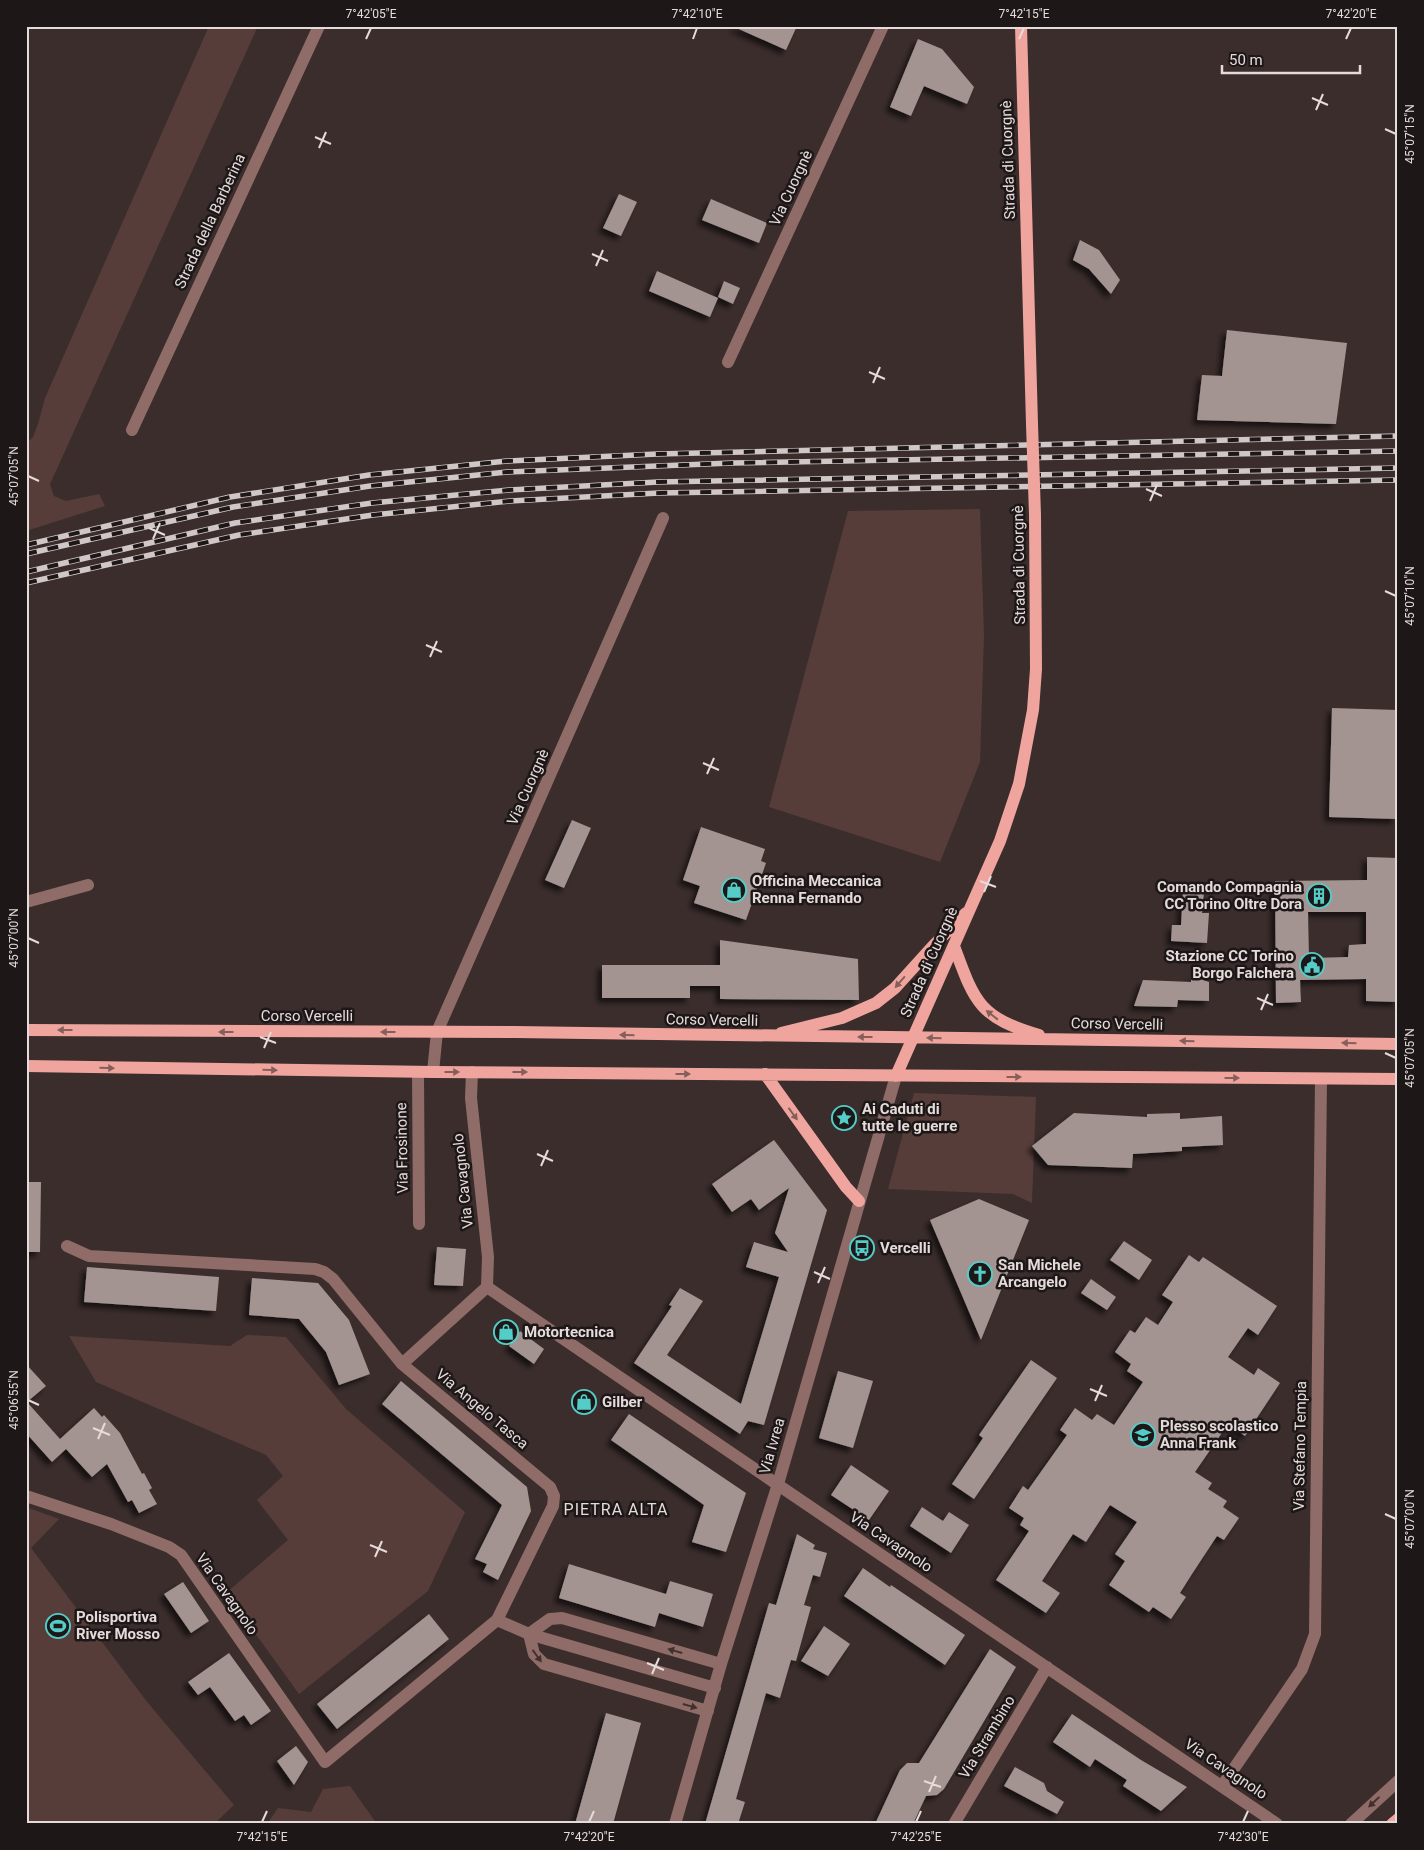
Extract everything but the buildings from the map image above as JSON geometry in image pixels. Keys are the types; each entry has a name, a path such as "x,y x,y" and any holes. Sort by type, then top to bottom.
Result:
{"main road":[{"name":"Strada di Cuorgnè","path":"896,1076 1000,841 1011,810 1025,758 1033,710 1037,650 1035,515 1021,26"},
{"path":"764,1038 842,1018 876,1003 895,988 933,946 970,910"},
{"path":"954,946 973,993 985,1010 1010,1026 1053,1039"},
{"name":"Corso Vercelli","path":"26,1030 437,1032 764,1038 914,1037 1398,1044"},
{"path":"26,1066 418,1072 1398,1079"},
{"path":"765,1074 846,1187 859,1201"},
{"path":"1392,1824 1398,1818"}],"street":[{"name":"Strada della Barberina","path":"132,430 319,26"},
{"name":"Via Cuorgnè","path":"728,362 883,26"},
{"name":"Via Cuorgnè","path":"433,1072 437,1032 663,518"},
{"path":"26,902 88,885"},
{"name":"Via Frosinone","path":"418,1072 419,1224"},
{"name":"Via Cavagnolo","path":"472,1072 471,1098 488,1258 487,1287 1278,1824"},
{"name":"Via Ivrea","path":"675,1824 721,1664 778,1484 896,1076"},
{"name":"Via Stefano Tempia","path":"1222,1786 1302,1669 1315,1634 1321,1079"},
{"name":"Via Angelo Tasca","path":"67,1246 89,1256 315,1269 324,1272 333,1279 402,1364 550,1487 554,1496 552,1506 497,1620 325,1762"},
{"path":"402,1364 487,1287"},
{"name":"Via Cavagnolo","path":"26,1496 111,1524 169,1546 181,1555 325,1762"},
{"path":"528,1634 550,1619 562,1618 721,1664"},
{"path":"497,1620 528,1634 715,1688"},
{"path":"528,1634 534,1654 544,1664 708,1711"},
{"name":"Via Strambino","path":"954,1824 1047,1667"},
{"path":"1351,1824 1398,1781"}],"shaded area":[{"path":"209,26 258,26 50,484 54,496 66,501 99,494 105,506 26,531 26,444 33,437 45,398"},
{"path":"980,509 984,635 980,762 940,862 769,807 848,511"},
{"path":"914,1093 1036,1097 1032,1203 1013,1194 888,1189"},
{"path":"247,1335 286,1337 346,1409 465,1512 428,1591 299,1694 226,1593 288,1540 257,1500 283,1476 266,1455 96,1382 69,1336 230,1346"},
{"name":"Polisportiva River Mosso","path":"26,1507 59,1519 31,1548 148,1703 234,1805 214,1824 26,1824"},
{"path":"350,1786 377,1824 267,1824 278,1808 311,1812 323,1789"}],"railway":[{"path":"26,545 230,497 369,475 507,461 657,454 1398,436"},
{"path":"26,554 233,507 370,486 507,472 732,463 1398,451"},
{"path":"26,572 235,523 372,503 509,490 658,482 1398,468"},
{"path":"26,583 239,535 373,515 510,501 659,493 1398,480"}],"place":[{"name":"Officina Meccanica Renna Fernando","path":"734,890"},
{"name":"Comando Compagnia CC Torino Oltre Dora","path":"1319,896"},
{"name":"Stazione CC Torino Borgo Falchera","path":"1312,965"},
{"name":"Ai Caduti di tutte le guerre","path":"844,1118"},
{"name":"Vercelli","path":"862,1248"},
{"name":"San Michele Arcangelo","path":"980,1274"},
{"name":"Motortecnica","path":"506,1332"},
{"name":"Gilber","path":"584,1402"},
{"name":"Plesso scolastico Anna Frank","path":"1143,1435"},
{"name":"Polisportiva River Mosso","path":"58,1626"}],"district":[{"name":"PIETRA ALTA","path":"616,1509"}]}
